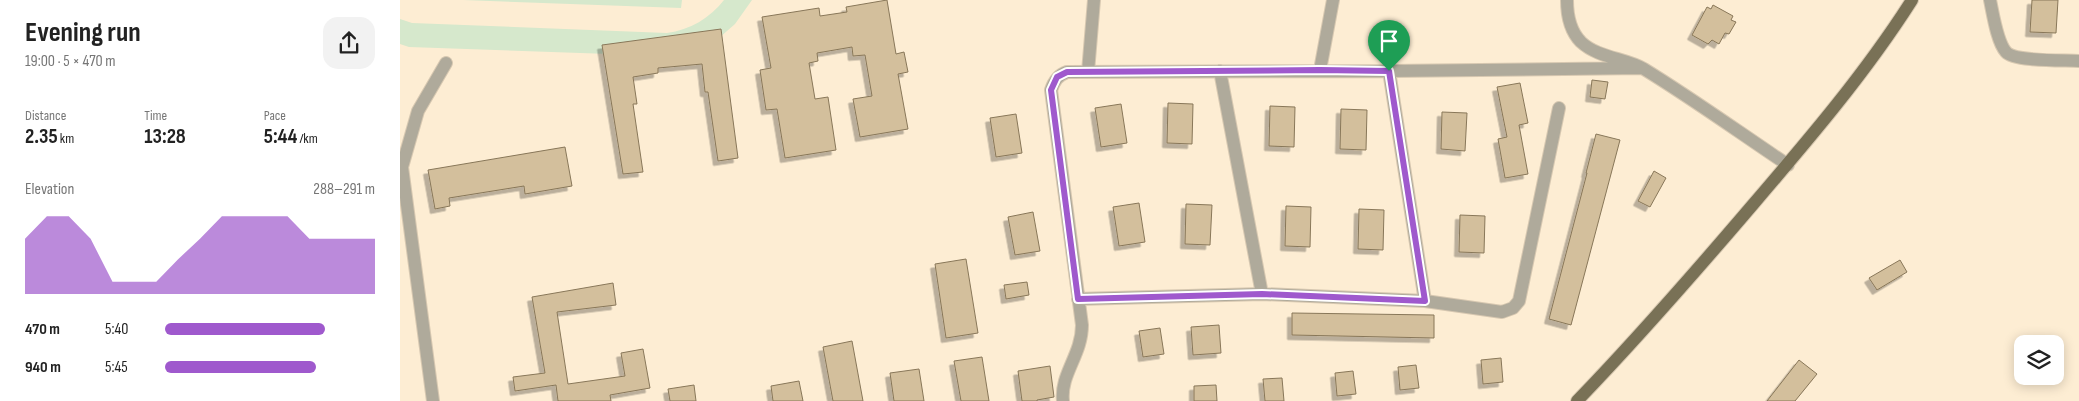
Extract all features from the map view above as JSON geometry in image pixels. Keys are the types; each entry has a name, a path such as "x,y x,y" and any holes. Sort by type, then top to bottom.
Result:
{"main road":[{"path":"1577,401 1664,308 1788,165 1870,60 1912,0"}],"street":[{"path":"1088,72 1094,0"},
{"path":"1320,70 1333,0"},
{"path":"1566,0 1569,23 1579,40 1584,44 1613,58 1642,68 1788,165"},
{"path":"1990,0 2002,43 2007,53 2017,58 2079,61"},
{"path":"433,401 402,167 418,111 446,64"},
{"path":"1063,401 1062,387 1082,337 1051,90 1057,77 1062,74 1067,72 1642,68"},
{"path":"1220,71 1262,294"},
{"path":"1389,71 1425,301"},
{"path":"1078,299 1262,294 1425,301 1502,312 1513,308 1519,301 1559,108"}],"green space":[{"path":"463,0 682,0 681,8"},
{"path":"724,0 752,0 735,24 719,38 667,56 409,47 400,44 400,19 412,23 667,33 684,29 706,18"}],"building":[{"path":"887,0 896,54 904,52 908,72 898,74 908,129 860,137 853,99 872,96 865,55 853,56 852,47 817,53 818,61 809,63 815,99 828,97 836,150 785,158 777,109 766,110 760,70 771,68 762,17 819,8 820,16 847,12 846,7"},
{"path":"2032,0 2058,0 2056,33 2030,32"},
{"path":"1713,5 1733,16 1731,20 1736,22 1729,34 1725,33 1719,44 1712,40 1708,44 1692,35 1707,7 1711,9"},
{"path":"721,29 738,158 718,161 708,92 705,92 702,64 658,68 658,73 633,77 637,104 633,104 643,172 623,174 602,45"},
{"path":"1592,80 1608,82 1605,99 1590,97"},
{"path":"1520,83 1528,123 1519,125 1528,174 1505,178 1498,139 1507,137 1497,87"},
{"path":"1168,103 1193,104 1192,144 1167,143"},
{"path":"1121,104 1127,143 1101,147 1095,108"},
{"path":"1270,106 1295,107 1294,147 1269,146"},
{"path":"1341,109 1367,110 1366,150 1340,149"},
{"path":"1442,112 1467,113 1465,151 1441,149"},
{"path":"1016,114 1022,153 996,157 990,118"},
{"path":"1596,134 1620,140 1571,325 1549,319"},
{"path":"565,147 572,186 525,194 524,186 449,198 450,206 435,209 428,170"},
{"path":"1654,171 1666,178 1650,207 1638,201"},
{"path":"1139,203 1145,242 1119,246 1113,207"},
{"path":"1186,204 1212,205 1210,245 1185,244"},
{"path":"1286,206 1311,207 1310,247 1285,246"},
{"path":"1359,209 1384,210 1383,250 1358,249"},
{"path":"1033,212 1040,251 1015,255 1008,217"},
{"path":"1460,215 1485,216 1484,253 1459,252"},
{"path":"966,259 978,333 946,338 935,264"},
{"path":"1900,260 1907,272 1877,290 1869,278"},
{"path":"1027,282 1029,295 1006,299 1004,285"},
{"path":"613,283 616,305 557,312 568,384 625,376 621,353 643,349 650,388 610,395 611,401 558,401 556,385 515,391 513,377 545,373 532,297"},
{"path":"1292,313 1434,315 1434,338 1292,335"},
{"path":"1219,325 1221,353 1193,355 1191,327"},
{"path":"1160,328 1164,354 1143,357 1139,331"},
{"path":"852,341 863,401 833,401 823,347"},
{"path":"982,357 989,401 961,401 954,361"},
{"path":"1501,358 1503,382 1483,384 1481,360"},
{"path":"1799,360 1817,374 1795,401 1767,401"},
{"path":"1416,365 1419,388 1400,390 1398,367"},
{"path":"1050,366 1054,397 1037,401 1022,401 1018,371"},
{"path":"919,369 924,401 894,401 890,373"},
{"path":"1353,371 1356,394 1337,396 1335,373"},
{"path":"1282,378 1284,401 1265,401 1263,379"},
{"path":"799,381 803,401 773,401 771,386"},
{"path":"694,385 696,401 670,401 668,389"},
{"path":"1216,385 1217,401 1194,401 1194,386"}],"route":[{"path":"1389,71 1425,301 1262,294 1078,299 1051,90 1057,77 1067,72 1389,71"}]}
